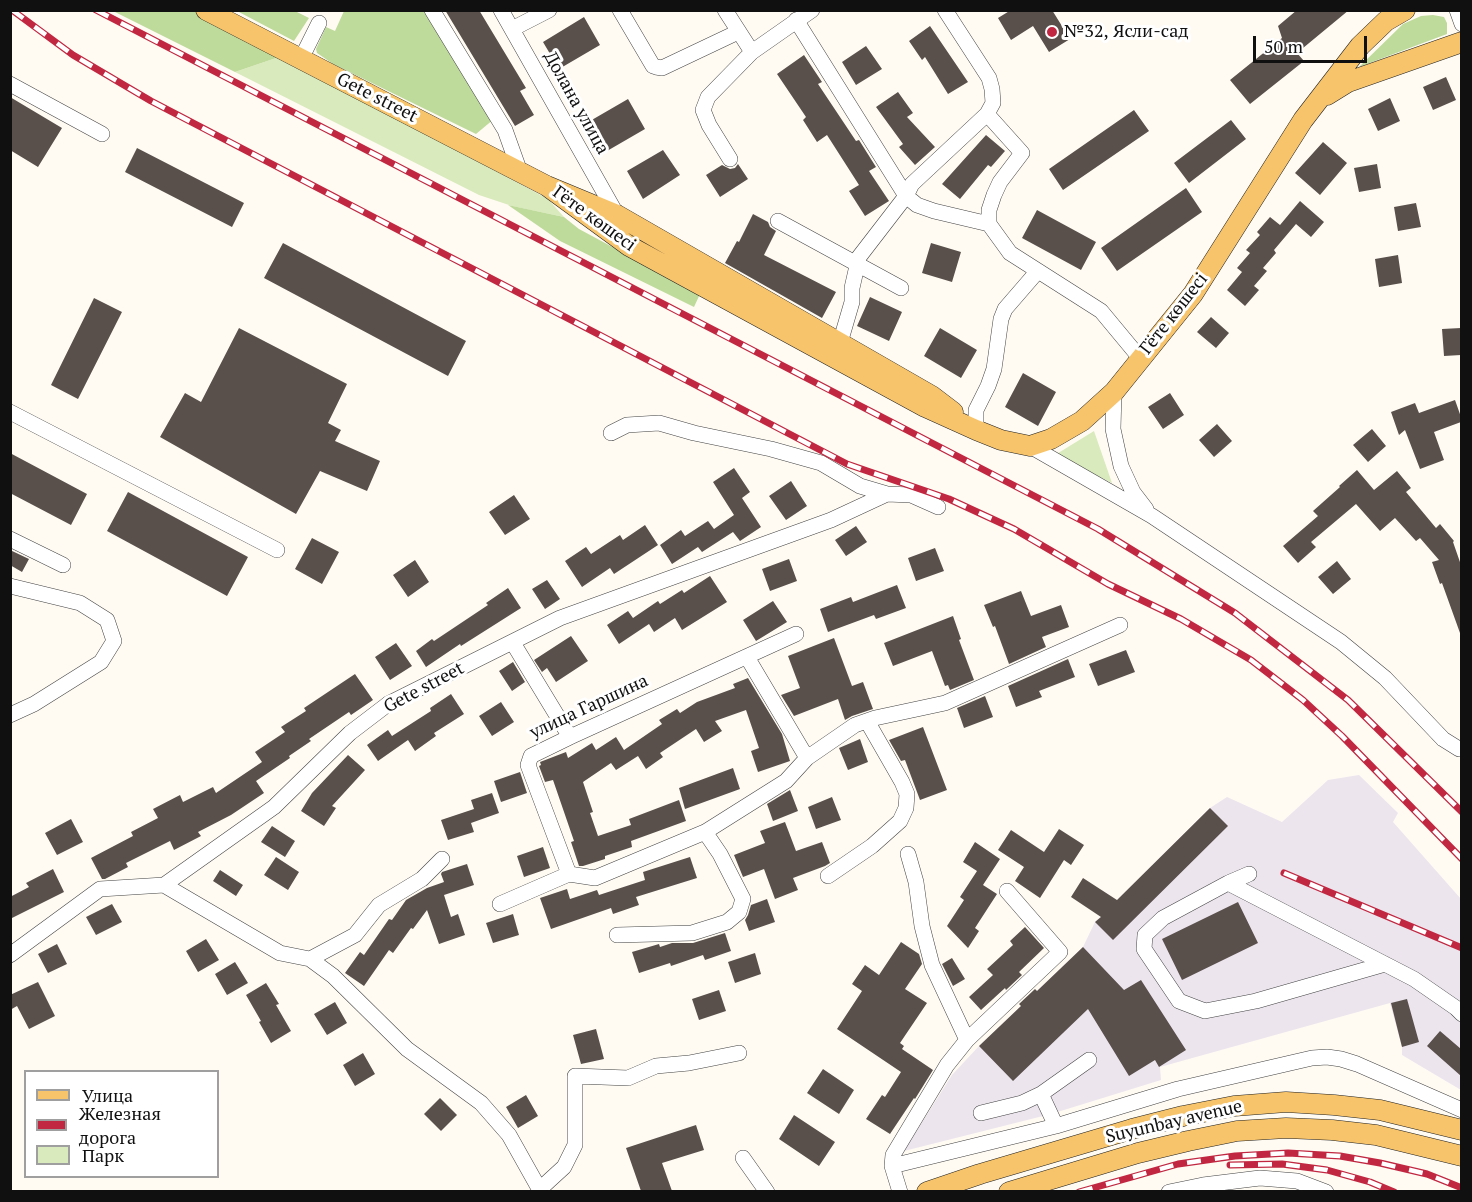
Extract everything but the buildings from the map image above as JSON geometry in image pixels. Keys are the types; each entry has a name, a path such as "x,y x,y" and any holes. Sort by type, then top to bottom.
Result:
{"main road":[{"name":"Gete street","path":"206,10 547,186"},
{"name":"Гёте көшесі","path":"547,186 629,246 925,408 1001,440 1030,446 1051,439 1082,421 1114,392 1192,294 1304,120 1360,46 1386,21 1405,10"},
{"name":"Гёте көшесі","path":"1318,102 1348,82 1461,42"},
{"name":"Гёте көшесі","path":"547,186 617,214 932,396 976,430"},
{"name":"Suyunbay avenue","path":"927,1191 1132,1129 1234,1106 1286,1102 1334,1105 1380,1110 1461,1130"},
{"name":"Suyunbay avenue","path":"1009,1191 1138,1153 1237,1131 1286,1128 1332,1130 1376,1135 1461,1156"}],"street":[{"path":"432,10 504,130 520,172"},
{"name":"Долана улица","path":"501,10 617,214"},
{"path":"513,29 549,10"},
{"path":"620,10 656,68 662,68 738,32"},
{"path":"725,10 752,52"},
{"path":"730,159 708,125 703,110 708,97 752,52 812,10"},
{"path":"840,343 852,302 852,288 859,257 906,196 912,184 987,114 993,103 989,78 945,10"},
{"path":"1457,10 1461,24"},
{"path":"796,21 906,196 917,205 934,211 989,224"},
{"path":"301,59 319,23"},
{"path":"10,84 102,134"},
{"path":"987,114 1022,153 993,195 989,210 989,224 1010,253 1101,311 1140,358"},
{"path":"778,221 901,288"},
{"path":"976,430 976,410 994,369 1001,319 1005,309 1037,272"},
{"path":"1114,392 1113,429 1121,466 1133,492 1152,516"},
{"path":"13,418 277,550"},
{"path":"611,433 627,425 659,423 694,433 771,449 821,464 860,486 886,494 911,495 938,507"},
{"path":"1030,446 1152,516 1341,642 1385,678 1443,739 1461,749"},
{"name":"Gete street","path":"164,885 274,807 350,732 388,704 560,618 831,520 886,494"},
{"path":"10,539 63,565"},
{"path":"10,586 80,603 107,620 114,641 101,662 34,704 10,715"},
{"path":"500,904 569,874 595,878 705,832 786,781 807,758 855,725 875,718 945,703 1120,625"},
{"name":"улица Гаршина","path":"569,874 528,765 531,756 570,736 796,634"},
{"path":"513,643 570,736"},
{"path":"747,657 807,758"},
{"path":"828,876 872,846 900,821 906,808 907,794 902,782 867,721"},
{"path":"617,935 692,933 727,922 739,912 743,899 720,854 705,832"},
{"path":"908,854 916,882 921,927 932,965 967,1040"},
{"path":"310,959 354,935 380,904 422,879 442,858"},
{"path":"1249,873 1163,918 1145,935 1144,949 1179,1001 1205,1011 1256,1001 1385,964"},
{"path":"1228,883 1414,979 1456,1008 1461,1014"},
{"path":"10,955 100,889 164,885 280,953 310,959 333,976 407,1049 481,1103 509,1135 540,1190 564,1167 575,1145 575,1076 628,1078 656,1066 689,1063 739,1053"},
{"path":"900,1191 892,1166 893,1155 947,1065 967,1040 1060,952 1007,891"},
{"path":"892,1166 1056,1126 1178,1089 1312,1058 1327,1057 1357,1064 1461,1110"},
{"path":"981,1113 1022,1103 1041,1094 1089,1060"},
{"path":"1041,1094 1056,1126"},
{"path":"743,1158 767,1191"},
{"path":"1168,1191 1260,1178 1298,1181 1326,1191"}],"shaded area":[{"path":"1359,775 1398,813 1393,822 1461,899 1461,1090 1402,1055 1390,1003 1160,1067 1161,1080 1051,1114 904,1151 952,1075 979,1046 1083,947 1095,922 1210,808 1227,797 1282,822 1328,780"}],"green space":[{"path":"113,11 195,11 282,56 235,72"},
{"path":"237,11 295,11 309,18 294,41"},
{"path":"344,11 428,11 494,119 476,134 333,64 317,53 316,49 326,27 335,31"},
{"path":"1421,16 1444,17 1447,23 1447,34 1359,67 1403,24"},
{"path":"282,56 548,199 564,217 512,206 479,195 235,72"},
{"path":"508,205 564,217 579,229 700,294 694,307 560,241"},
{"path":"1094,431 1112,483 1055,455"}],"railway":[{"path":"12,10 73,55 151,101 847,464 949,499 1014,529 1108,584 1181,619 1251,660 1303,700 1342,736 1462,859"},
{"path":"96,10 1098,529 1235,613 1348,700 1462,812"},
{"path":"1284,873 1462,948"},
{"path":"1079,1192 1178,1164 1235,1156 1288,1153 1340,1156 1380,1163 1427,1174 1462,1188"},
{"path":"1230,1165 1282,1164 1327,1170 1370,1182 1394,1192"}],"place":[{"name":"№32, Ясли-сад","path":"1052,32"}]}
